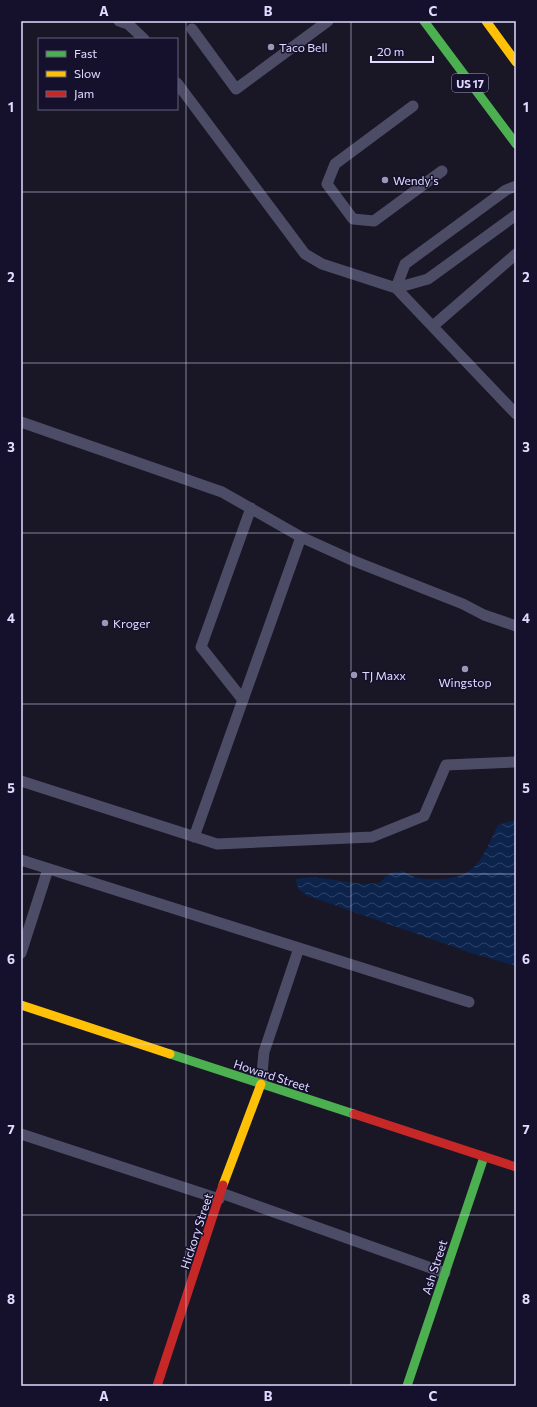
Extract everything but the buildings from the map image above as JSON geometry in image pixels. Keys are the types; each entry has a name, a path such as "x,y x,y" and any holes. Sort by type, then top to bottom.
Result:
{"street":[{"name":"US 17","path":"424,21 516,144"},
{"path":"486,21 516,62"},
{"name":"Howard Street","path":"21,1006 516,1167"},
{"name":"Hickory Street","path":"157,1386 233,1155 261,1084"},
{"name":"Ash Street","path":"407,1386 484,1157"}],"lane":[{"path":"119,21 128,24 143,38"},
{"path":"192,29 236,89 328,21"},
{"path":"178,84 305,254 322,264 396,288 516,414"},
{"path":"413,106 335,164 327,184 353,219 374,221 442,171"},
{"path":"396,288 404,264 506,190 516,186"},
{"path":"396,288 428,279 516,214"},
{"path":"433,326 516,254"},
{"path":"21,422 222,492 301,537 354,561 463,604 484,615 516,626"},
{"path":"243,700 201,647 251,508"},
{"path":"194,837 301,537"},
{"path":"21,781 217,844 372,837 424,816 446,765 516,762"},
{"path":"21,860 469,1002"},
{"path":"21,953 48,869"},
{"path":"261,1084 264,1052 299,948"},
{"path":"21,1134 220,1196 445,1273"}],"water":[{"path":"516,819 516,966 471,953 308,896 299,890 295,879 313,877 363,884 379,883 390,873 402,871 420,878 453,878 463,874 478,863 498,825"}],"traffic: fast":[{"path":"424,21 516,144"},
{"path":"170,1054 354,1114"},
{"path":"407,1386 484,1157"}],"traffic: slow":[{"path":"486,21 516,62"},
{"path":"21,1005 170,1054"},
{"path":"223,1185 261,1084"}],"traffic: jam":[{"path":"354,1114 516,1167"},
{"path":"157,1386 223,1185"}],"place":[{"name":"Taco Bell","path":"271,47"},
{"name":"Wendy's","path":"385,180"},
{"name":"Kroger","path":"105,623"},
{"name":"Wingstop","path":"465,669"},
{"name":"TJ Maxx","path":"354,675"}]}
